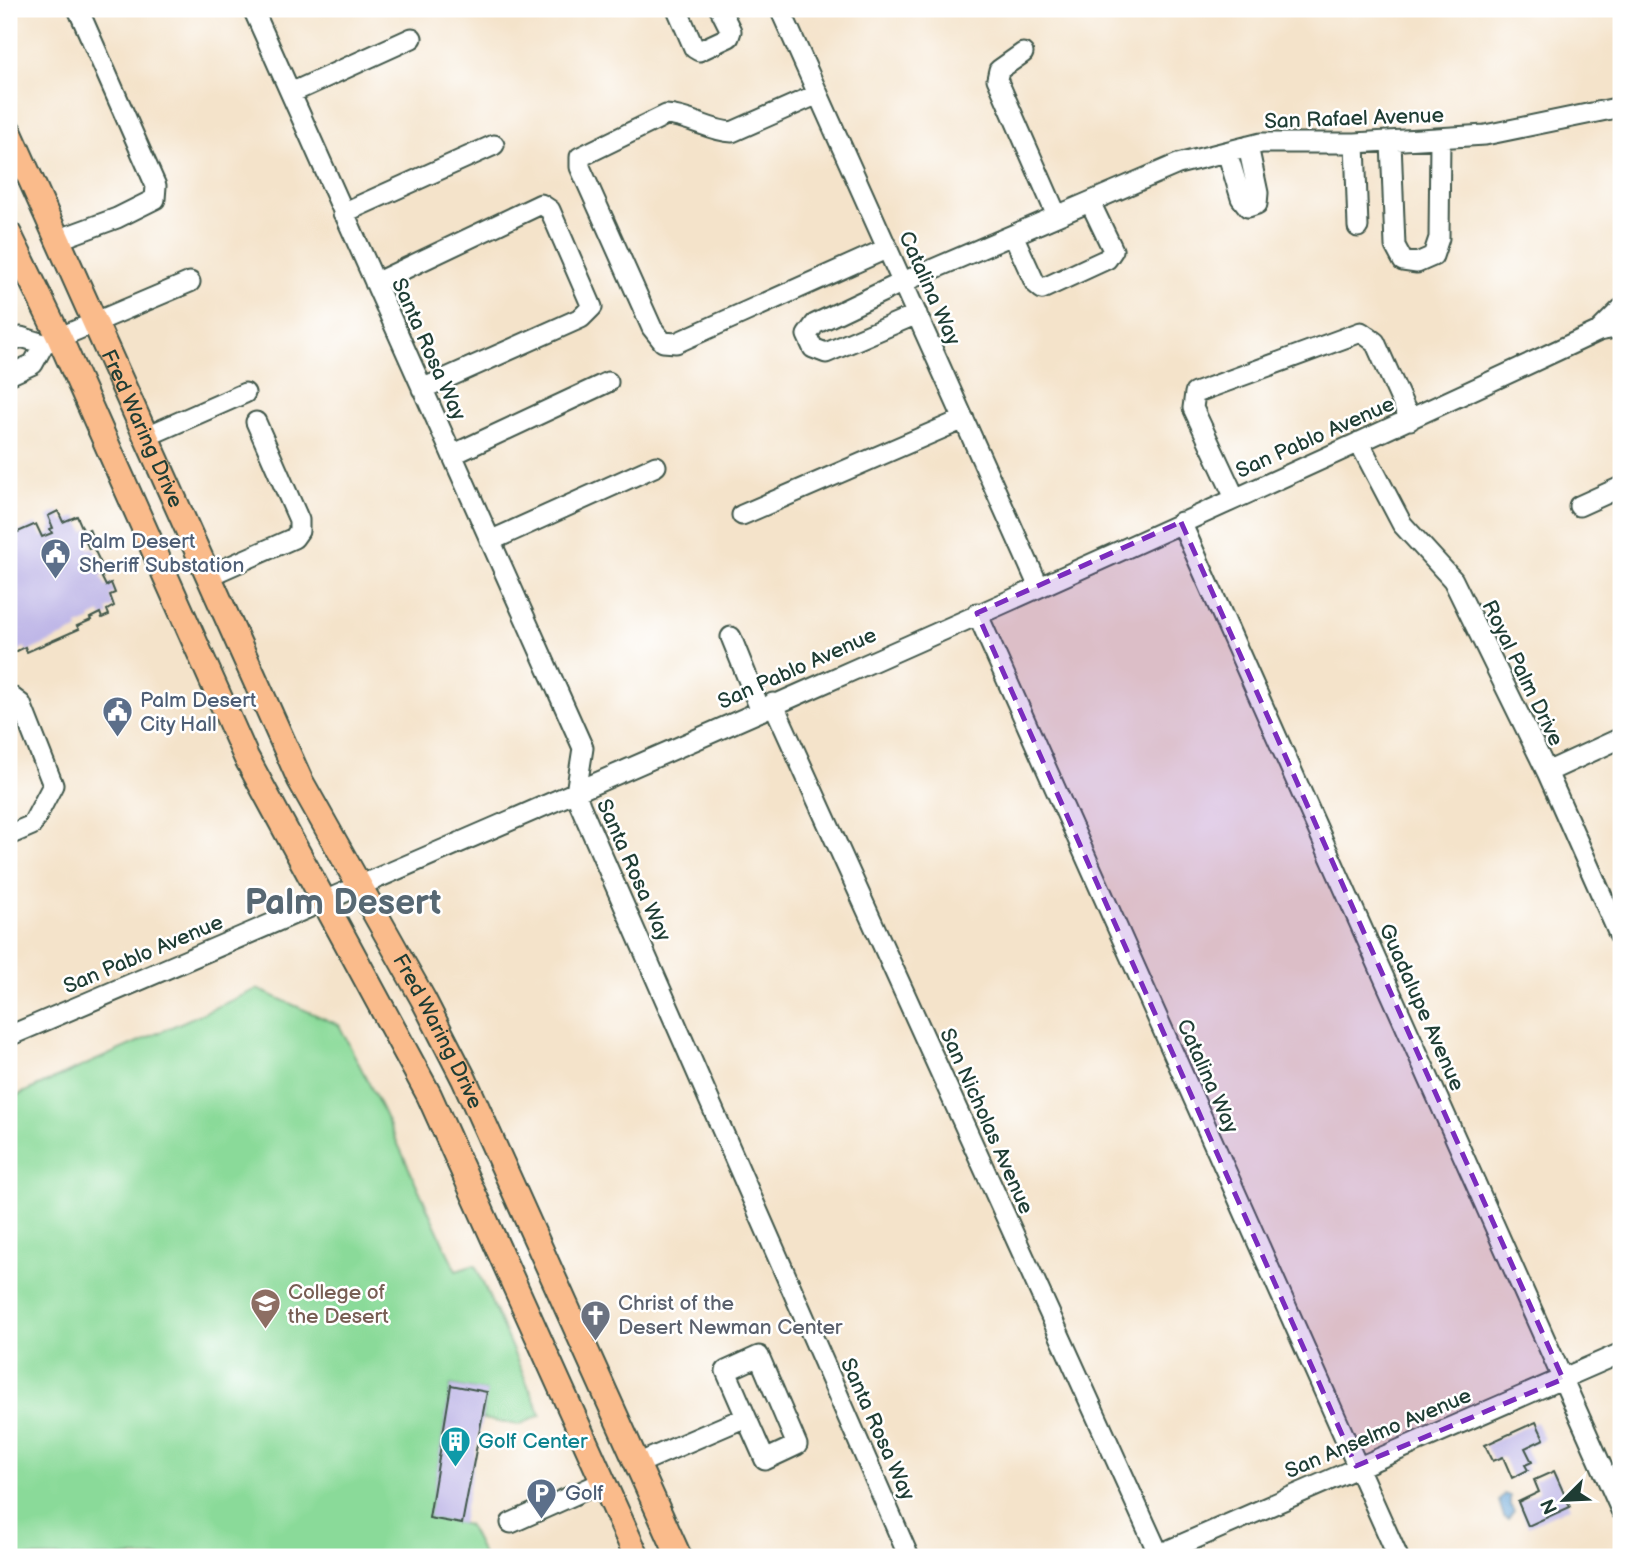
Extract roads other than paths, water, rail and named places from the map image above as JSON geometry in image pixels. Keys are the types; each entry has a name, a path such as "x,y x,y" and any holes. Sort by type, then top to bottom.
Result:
{"main road":[{"name":"Fred Waring Drive","path":"9,131 300,780 464,1079 679,1557"},
{"name":"Fred Waring Drive","path":"9,234 52,342 225,712 429,1095 637,1557"}],"street":[{"path":"57,240 117,218 155,199 156,186 78,9"},
{"name":"Santa Rosa Way","path":"253,9 583,748 576,793 909,1557"},
{"path":"677,9 694,48 699,51 729,37 731,31 720,9"},
{"name":"Catalina Way","path":"780,9 1038,585"},
{"path":"291,93 412,38"},
{"path":"1023,53 999,70 997,79 1057,216"},
{"path":"818,94 732,132 667,115 580,157 580,167 652,328 663,342 676,343 887,248"},
{"name":"San Rafael Avenue","path":"917,314 826,353 813,348 807,335 815,324 903,282 1178,164 1261,143 1355,143 1485,135 1621,107"},
{"path":"1391,141 1395,246 1403,261 1417,263 1433,256 1439,238 1440,138"},
{"path":"1355,143 1358,226"},
{"path":"344,213 494,145"},
{"path":"1227,152 1250,196 1248,146"},
{"path":"1013,235 1035,283 1042,289 1107,259 1113,250 1090,202"},
{"path":"375,283 541,204 550,210 592,307 581,318 422,389"},
{"path":"9,375 33,364 52,342 190,282"},
{"name":"San Pablo Avenue","path":"1599,331 1621,309"},
{"name":"San Pablo Avenue","path":"9,1036 576,793 1410,420 1599,331 1621,327"},
{"path":"1235,498 1193,408 1195,393 1361,332 1375,342 1410,420"},
{"path":"9,342 21,337 52,342"},
{"path":"452,455 608,382"},
{"path":"145,436 245,393"},
{"path":"741,515 964,419"},
{"path":"208,576 294,538 299,531 299,520 256,422"},
{"name":"Royal Palm Drive","path":"1359,442 1402,524 1453,580 1547,772 1621,939"},
{"path":"490,541 656,466"},
{"path":"1579,506 1621,486"},
{"name":"Guadalupe Avenue","path":"1181,522 1621,1510"},
{"name":"Catalina Way","path":"977,613 1398,1557"},
{"name":"San Nicholas Avenue","path":"731,637 766,706 1157,1556"},
{"path":"9,695 21,704 53,785 32,825 9,835"},
{"path":"1547,772 1621,738"},
{"name":"San Anselmo Avenue","path":"1157,1556 1356,1466 1621,1353"},
{"path":"759,1356 797,1445 765,1460 746,1417 726,1371 759,1356"},
{"path":"637,1464 746,1417"},
{"path":"512,1523 603,1482"}],"water":[{"path":"1504,1494 1510,1496 1510,1505 1514,1511 1508,1519 1504,1517 1499,1501"}],"place":[{"name":"Palm Desert Sheriff Substation","path":"56,580"},
{"name":"Palm Desert City Hall","path":"117,739"},
{"name":"College of the Desert","path":"265,1331"},
{"name":"Christ of the Desert Newman Center","path":"595,1342"},
{"name":"Golf Center","path":"455,1468"},
{"name":"Golf","path":"542,1520"}],"district":[{"name":"Palm Desert","path":"343,902"}]}
